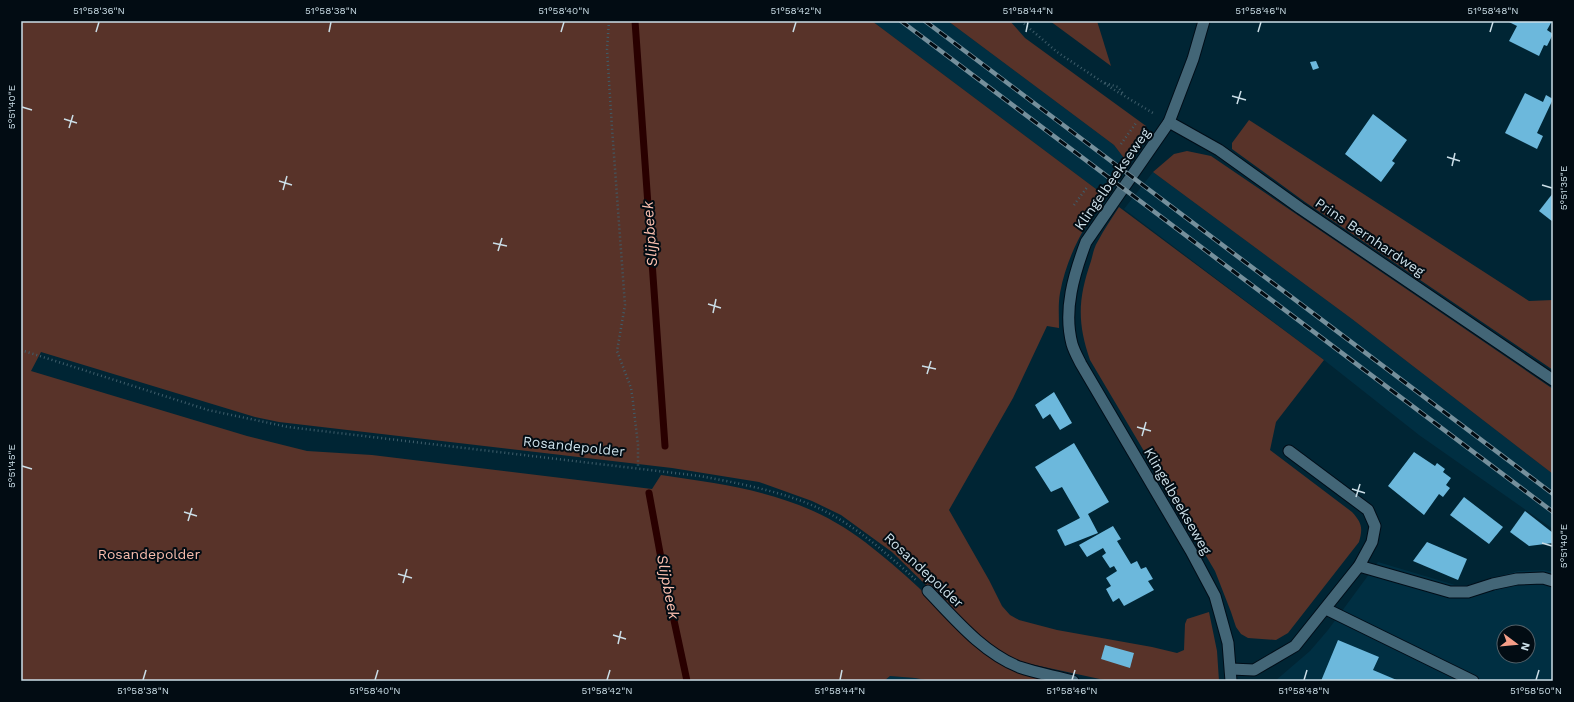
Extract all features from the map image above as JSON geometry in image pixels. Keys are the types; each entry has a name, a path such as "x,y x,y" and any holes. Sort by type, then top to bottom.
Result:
{"street":[{"name":"Klingelbeekseweg","path":"1204,21 1193,59 1169,122 1086,242 1078,263 1070,295 1070,326 1072,345 1081,364 1191,551 1215,596 1228,643 1232,681"},
{"name":"Prins Bernhardweg","path":"1169,122 1219,150 1300,208 1553,380"},
{"path":"1231,669 1254,670 1295,646 1359,566 1372,542 1375,526 1368,510 1289,451"},
{"path":"1359,566 1450,592 1468,592 1493,584 1518,579 1543,578 1553,581"},
{"name":"Rosandepolder","path":"928,591 967,631 990,651 1019,667 1073,681"},
{"path":"1326,609 1473,681"}],"path":[{"path":"609,21 608,49 612,128 625,305 617,351 631,388 638,445 638,468"},
{"path":"1021,21 1057,52 1103,83 1118,87 1126,96 1169,122"},
{"path":"1121,144 1136,122"},
{"path":"1074,206 1088,186"},
{"name":"Rosandepolder","path":"21,350 208,410 288,428 638,468 700,476 758,487 810,505 839,519 895,560 928,591"}],"shaded area":[{"path":"872,21 948,21 1114,145 1127,162 1104,195"},
{"path":"1153,172 1352,319 1553,474 1553,529 1419,435 1324,360 1124,209"},
{"path":"1378,562 1455,585 1468,585 1518,571 1544,570 1553,572 1553,681 1275,681 1310,651 1328,630"},
{"path":"890,676 915,678 931,681 884,681"}],"green space":[{"path":"21,21 872,21 1104,195 1083,230 1067,266 1059,297 1059,328 1047,326 1013,398 949,510 1002,606 1010,615 1019,620 1057,630 1177,653 1184,650 1185,624 1187,619 1209,612 1217,651 1219,681 1109,681 1021,662 991,645 969,627 892,552 841,515 812,501 759,482 672,468 279,422 255,417 41,352 31,371 247,436 307,451 372,455 652,489 661,475 742,488 793,503 817,513 841,526 865,542 912,581 947,618 962,630 1020,670 1049,681 931,681 890,676 884,681 21,681"},
{"path":"948,21 1010,21 1025,38 1146,126 1127,162 1114,145"},
{"path":"1050,21 1097,21 1111,66"},
{"path":"1249,120 1529,301 1553,300 1553,370 1305,202 1232,149 1232,143"},
{"path":"1187,151 1211,156 1553,389 1553,474 1352,319 1153,172 1174,154"},
{"path":"1119,207 1324,360 1276,422 1270,450 1352,512 1360,523 1361,533 1359,542 1288,633 1276,640 1248,638 1241,634 1236,627 1215,571 1090,360 1081,322 1084,287 1096,246 1105,228"}],"building":[{"path":"1507,21 1552,21 1547,30 1553,34 1547,46 1544,45 1539,56 1509,41 1517,26"},
{"path":"1316,61 1319,68 1313,70 1310,62"},
{"path":"1525,93 1543,102 1546,95 1553,99 1537,133 1543,136 1537,149 1505,133"},
{"path":"1373,114 1407,140 1392,161 1395,163 1381,182 1345,154"},
{"path":"1553,193 1553,222 1539,211"},
{"path":"1054,392 1072,423 1060,430 1050,414 1043,419 1035,405"},
{"path":"1074,443 1109,502 1088,514 1098,533 1065,546 1057,530 1080,518 1062,487 1051,492 1035,467"},
{"path":"1414,452 1435,466 1437,463 1445,469 1443,472 1451,478 1446,485 1450,488 1443,497 1439,494 1424,515 1388,486"},
{"path":"1464,497 1503,527 1489,544 1450,515"},
{"path":"1525,511 1553,533 1553,543 1529,546 1510,532"},
{"path":"1113,526 1121,539 1117,541 1131,564 1137,561 1141,569 1146,567 1153,579 1148,581 1154,590 1124,606 1119,598 1113,602 1106,589 1111,586 1106,578 1117,571 1114,566 1110,568 1102,556 1106,553 1103,548 1087,557 1079,545"},
{"path":"1427,542 1467,559 1458,580 1413,561"},
{"path":"1338,640 1379,657 1373,670 1399,681 1321,681"},
{"path":"1105,645 1134,653 1130,668 1101,659"}],"waterway":[{"name":"Slijpbeek","path":"635,21 665,446"},
{"name":"Slijpbeek","path":"649,493 663,569 687,681"}],"railway":[{"path":"901,21 1553,512"},
{"path":"925,21 1553,494"}]}
